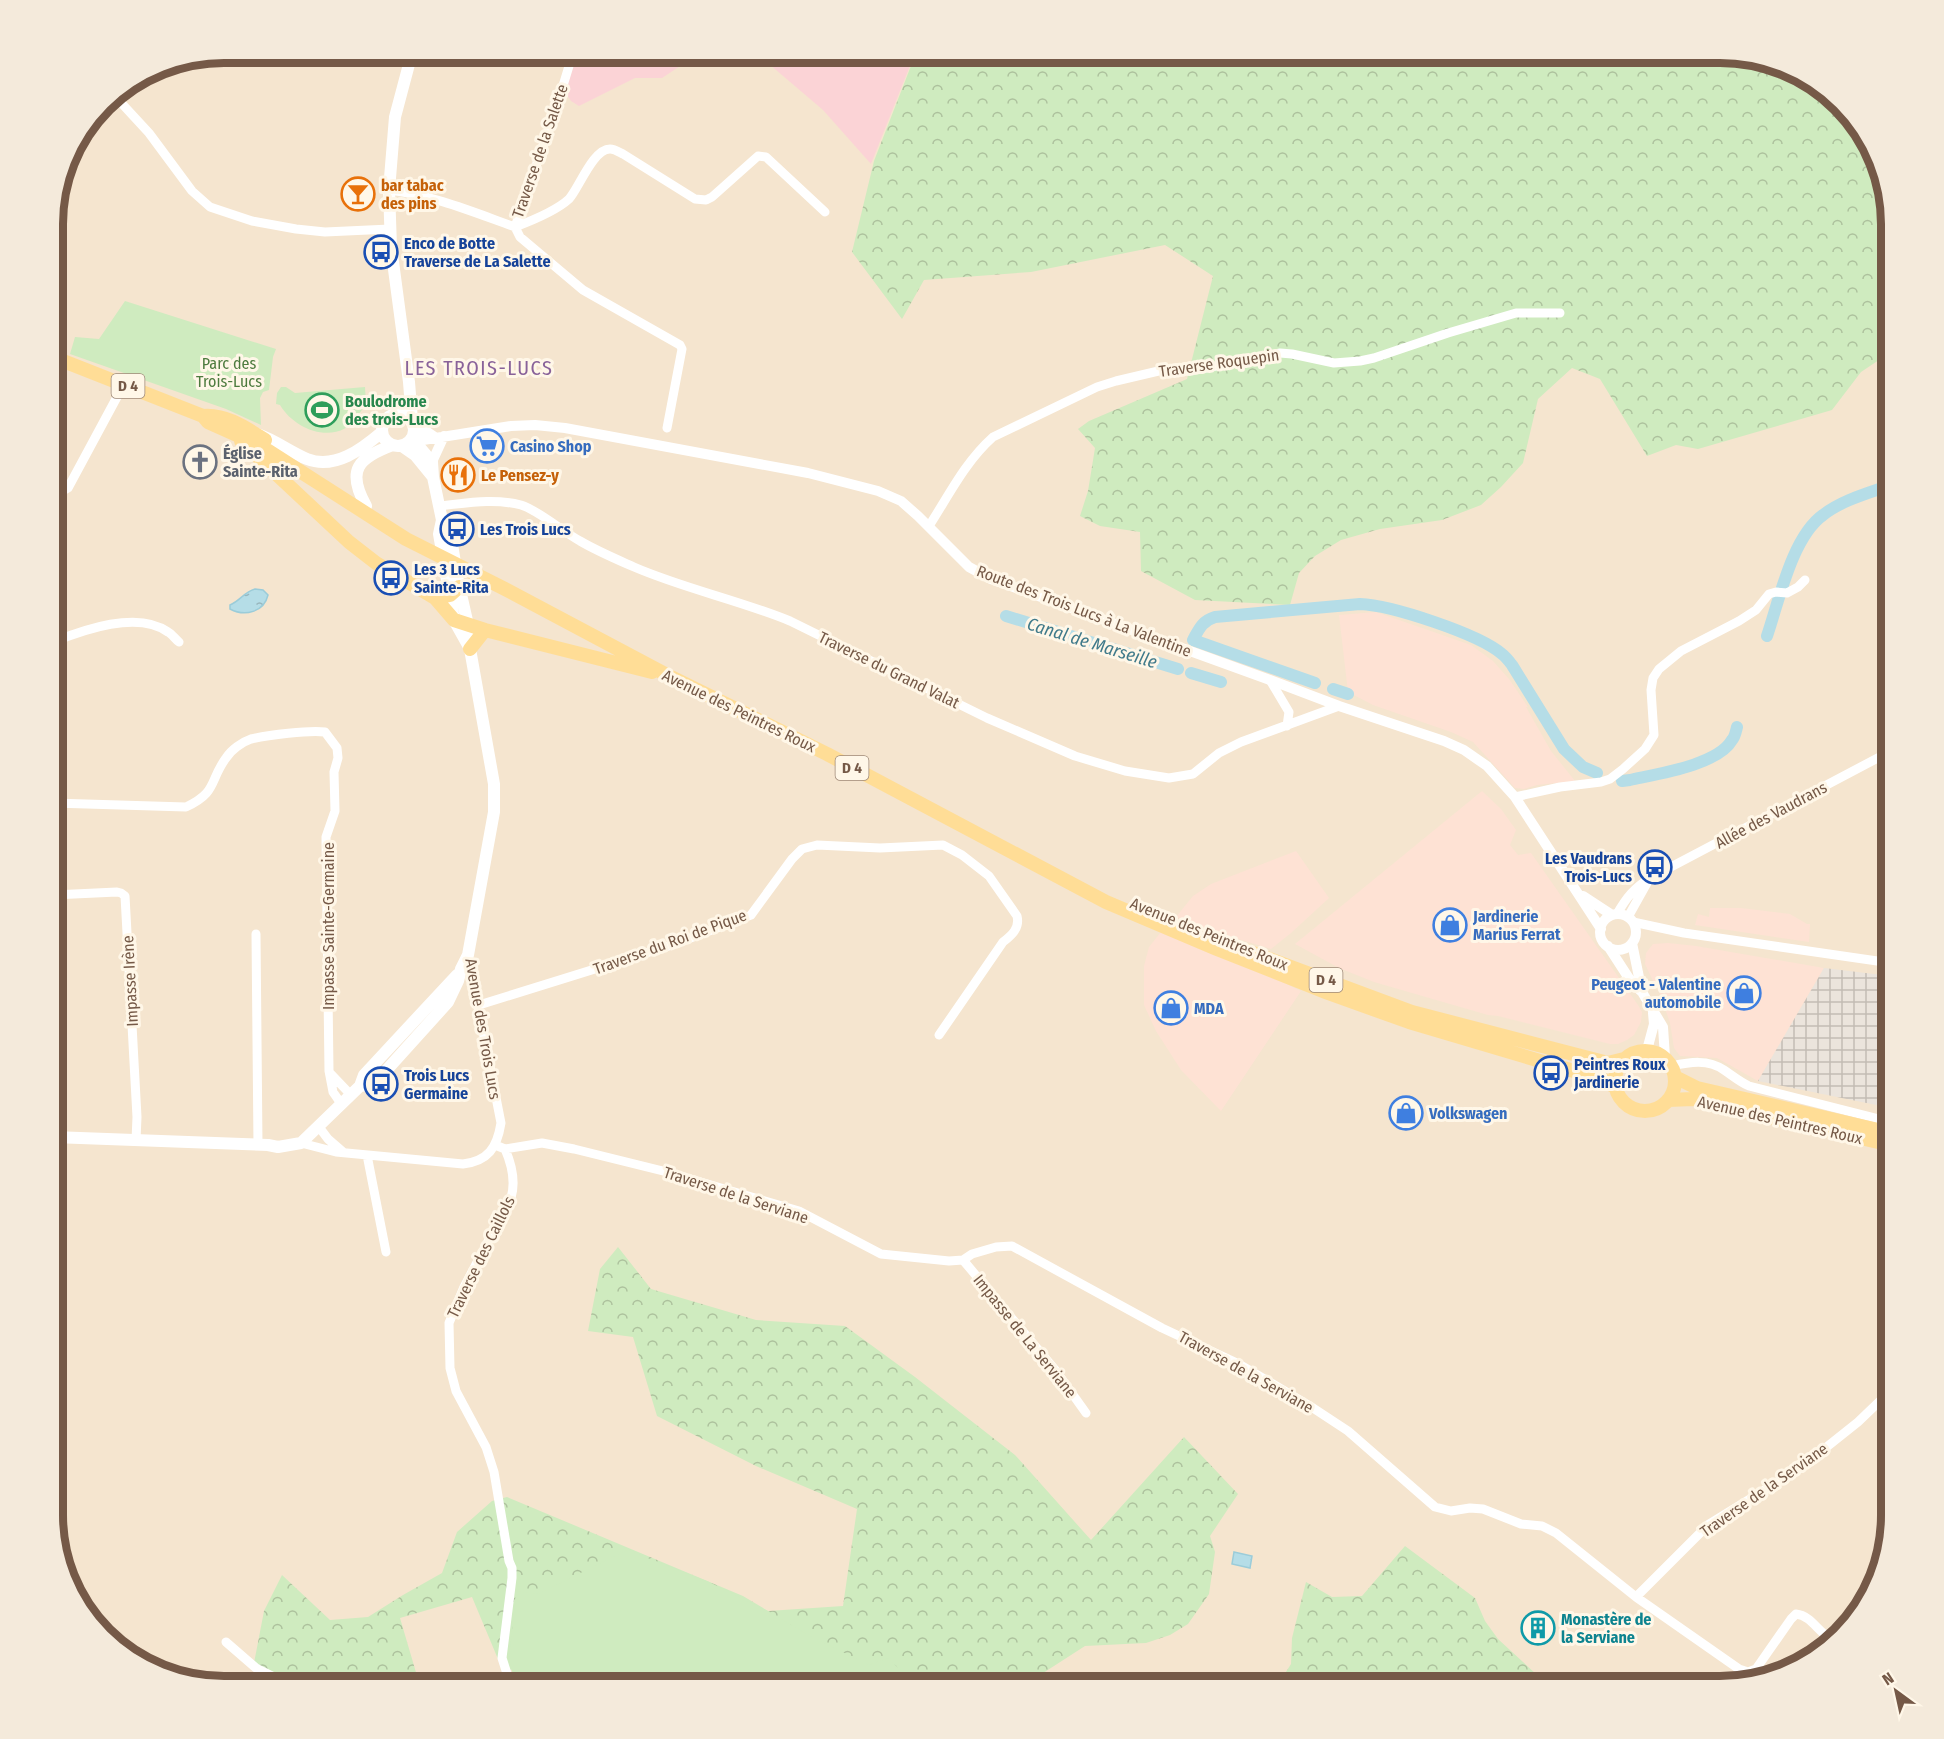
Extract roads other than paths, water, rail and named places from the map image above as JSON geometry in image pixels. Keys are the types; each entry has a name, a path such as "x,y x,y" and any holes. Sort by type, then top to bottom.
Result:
{"main road":[{"path":"409,63 395,117 389,190 390,229 394,278 410,389 408,435 432,462 442,520"},
{"path":"393,154 417,63"},
{"name":"D 4","path":"63,361 203,416 208,422 235,429"},
{"path":"397,413 410,389"},
{"path":"253,432 279,443 308,460 319,462 340,459 368,445 382,432 385,421 392,414 406,415 408,435 416,455 433,477"},
{"path":"235,429 349,542 376,563 435,598 454,620 644,671 665,674"},
{"name":"Avenue des Peintres Roux","path":"235,429 253,432 366,506 505,589"},
{"name":"Avenue des Peintres Roux","path":"235,429 406,539 665,674 827,754 1106,902 1328,993 1409,1022 1605,1080 1616,1088"},
{"path":"382,432 386,440 408,435"},
{"path":"366,506 356,482 359,466 374,453 408,435"},
{"name":"Avenue des Trois Lucs","path":"442,520 439,534 453,585 468,625 470,649 494,784 494,812 468,955"},
{"name":"Avenue des Trois Lucs","path":"442,520 450,532 451,539 454,620 470,649"},
{"path":"435,598 453,585"},
{"path":"470,649 485,630"},
{"name":"Avenue des Peintres Roux","path":"1037,865 1221,942 1412,1012 1608,1063 1624,1059"},
{"path":"63,1137 263,1145 301,1134 310,1135 356,1090 364,1075 461,969 468,955"},
{"path":"1647,1050 1656,1052 1671,1067 1674,1089 1668,1100 1654,1109 1638,1110 1624,1102 1616,1088 1615,1078 1618,1067 1624,1059 1635,1052 1647,1050"},
{"name":"Avenue des Peintres Roux","path":"1671,1067 1697,1088 1881,1131"},
{"name":"Avenue des Peintres Roux","path":"1668,1100 1693,1100 1881,1143"}],"street":[{"name":"Traverse de la Salette","path":"389,190 446,203 514,227 570,63"},
{"path":"120,101 149,133 192,191 210,207 252,221 296,229 325,232 390,229"},
{"path":"667,428 682,349 680,345 584,290 520,237 514,227 553,209 570,198 590,165 602,152 610,149 623,154 701,201 712,197 758,156 766,157 825,212"},
{"name":"Traverse Roquepin","path":"928,526 964,468 993,436 1097,387 1167,369 1187,371 1280,353 1335,363 1360,361 1516,313 1560,313"},
{"path":"63,491 68,488 124,384"},
{"name":"Route des Trois Lucs à La Valentine","path":"408,435 423,440 511,426 535,425 565,428 808,472 891,496 901,501 969,567 991,579 1338,706 1458,747 1487,766 1515,797 1601,929"},
{"path":"432,462 440,437"},
{"name":"Traverse du Grand Valat","path":"439,506 483,500 525,506 580,541 634,567 687,588 765,611 790,621 987,718 1075,756 1125,771 1169,778 1193,774 1219,753 1241,742 1338,706"},
{"path":"1515,797 1610,779 1645,749 1654,735 1651,690 1653,678 1659,669 1681,651 1739,621 1769,594 1787,593 1798,587 1804,580"},
{"path":"63,638 82,630 126,622 154,626 168,631 179,642"},
{"path":"1270,680 1289,712 1287,726"},
{"name":"Impasse Sainte-Germaine","path":"63,803 186,807 202,799 211,787 225,758 250,739 314,731 325,732 337,748 338,758 334,772 336,811 326,837 329,1071 333,1092 342,1105"},
{"name":"Allée des Vaudrans","path":"1623,917 1650,878 1881,756"},
{"name":"Traverse du Roi de Pique","path":"479,1005 672,945 751,915 802,849 826,844 880,848 944,845 962,855 989,876 1017,916 1018,922 1013,934 1004,942 939,1035"},
{"name":"Route des Trois Lucs à La Valentine","path":"1576,890 1623,917 1684,933 1881,962"},
{"name":"Impasse Irène","path":"63,895 117,892 125,896 136,1140"},
{"path":"1642,992 1632,943 1636,933 1623,917 1603,924 1601,929 1604,942 1632,982 1642,992 1663,1028 1671,1067"},
{"path":"256,934 263,1145"},
{"path":"1608,946 1620,949 1632,943"},
{"name":"Avenue des Trois Lucs","path":"468,955 501,1123 500,1147"},
{"path":"1647,1050 1654,1024 1653,1010"},
{"name":"Avenue des Peintres Roux","path":"1671,1067 1698,1062 1712,1064 1724,1069 1738,1081 1749,1086 1881,1119"},
{"path":"329,1071 356,1090"},
{"path":"310,1135 343,1152 463,1164 475,1162 500,1147"},
{"path":"310,1135 328,1139 343,1152"},
{"name":"Traverse de la Serviane","path":"500,1147 542,1143 663,1171 799,1211 881,1254 949,1261 963,1260 972,1254 1005,1245 1019,1249 1162,1328 1239,1364 1310,1406 1348,1431 1435,1507 1451,1511 1470,1508 1483,1509 1521,1524 1542,1526 1556,1533 1636,1597 1709,1524 1799,1469 1858,1422 1881,1400"},
{"name":"Traverse des Caillols","path":"500,1147 510,1160 514,1186 511,1198 464,1287 449,1323 452,1376 456,1391 486,1447 494,1472 512,1568 502,1658 508,1676"},
{"path":"367,1155 386,1252"},
{"name":"Impasse de La Serviane","path":"963,1260 1056,1371 1086,1413"},
{"path":"1636,1597 1739,1669 1748,1672 1761,1664 1791,1618 1796,1614 1808,1618 1826,1636"},
{"path":"226,1642 256,1668 272,1676"}],"water":[{"path":"255,589 263,590 268,595 266,601 258,609 242,613 230,609 230,605"},
{"path":"1234,1552 1252,1556 1250,1568 1232,1564"}],"waterway":[{"path":"1767,636 1788,571 1803,538 1812,525 1839,505 1881,488"},
{"path":"1315,683 1193,640 1204,623 1215,617 1360,604 1392,609 1434,622 1491,646 1505,656 1564,749 1583,767 1597,773"},
{"name":"Canal de Marseille","path":"1006,616 1178,669"},
{"path":"1191,673 1221,682"},
{"name":"Canal de Marseille","path":"1333,689 1348,694"},
{"path":"1622,781 1686,767 1714,756 1725,749 1733,739 1737,727"}],"place":[{"name":"bar tabac des pins","path":"358,194"},
{"name":"Enco de Botte Traverse de La Salette","path":"381,252"},
{"name":"Boulodrome des trois-Lucs","path":"322,410"},
{"name":"Casino Shop","path":"487,446"},
{"name":"Église Sainte-Rita","path":"200,462"},
{"name":"Le Pensez-y","path":"458,475"},
{"name":"Les Trois Lucs","path":"457,529"},
{"name":"Les 3 Lucs Sainte-Rita","path":"391,578"},
{"name":"Les Vaudrans Trois-Lucs","path":"1655,867"},
{"name":"Jardinerie Marius Ferrat","path":"1450,925"},
{"name":"Peugeot - Valentine automobile","path":"1744,993"},
{"name":"MDA","path":"1171,1008"},
{"name":"Peintres Roux Jardinerie","path":"1551,1073"},
{"name":"Trois Lucs Germaine","path":"381,1084"},
{"name":"Volkswagen","path":"1406,1113"},
{"name":"Monastère de la Serviane","path":"1538,1628"}],"district":[{"name":"LES TROIS-LUCS","path":"479,368"}],"park label":[{"name":"Parc des Trois-Lucs","path":"229,372"}]}
